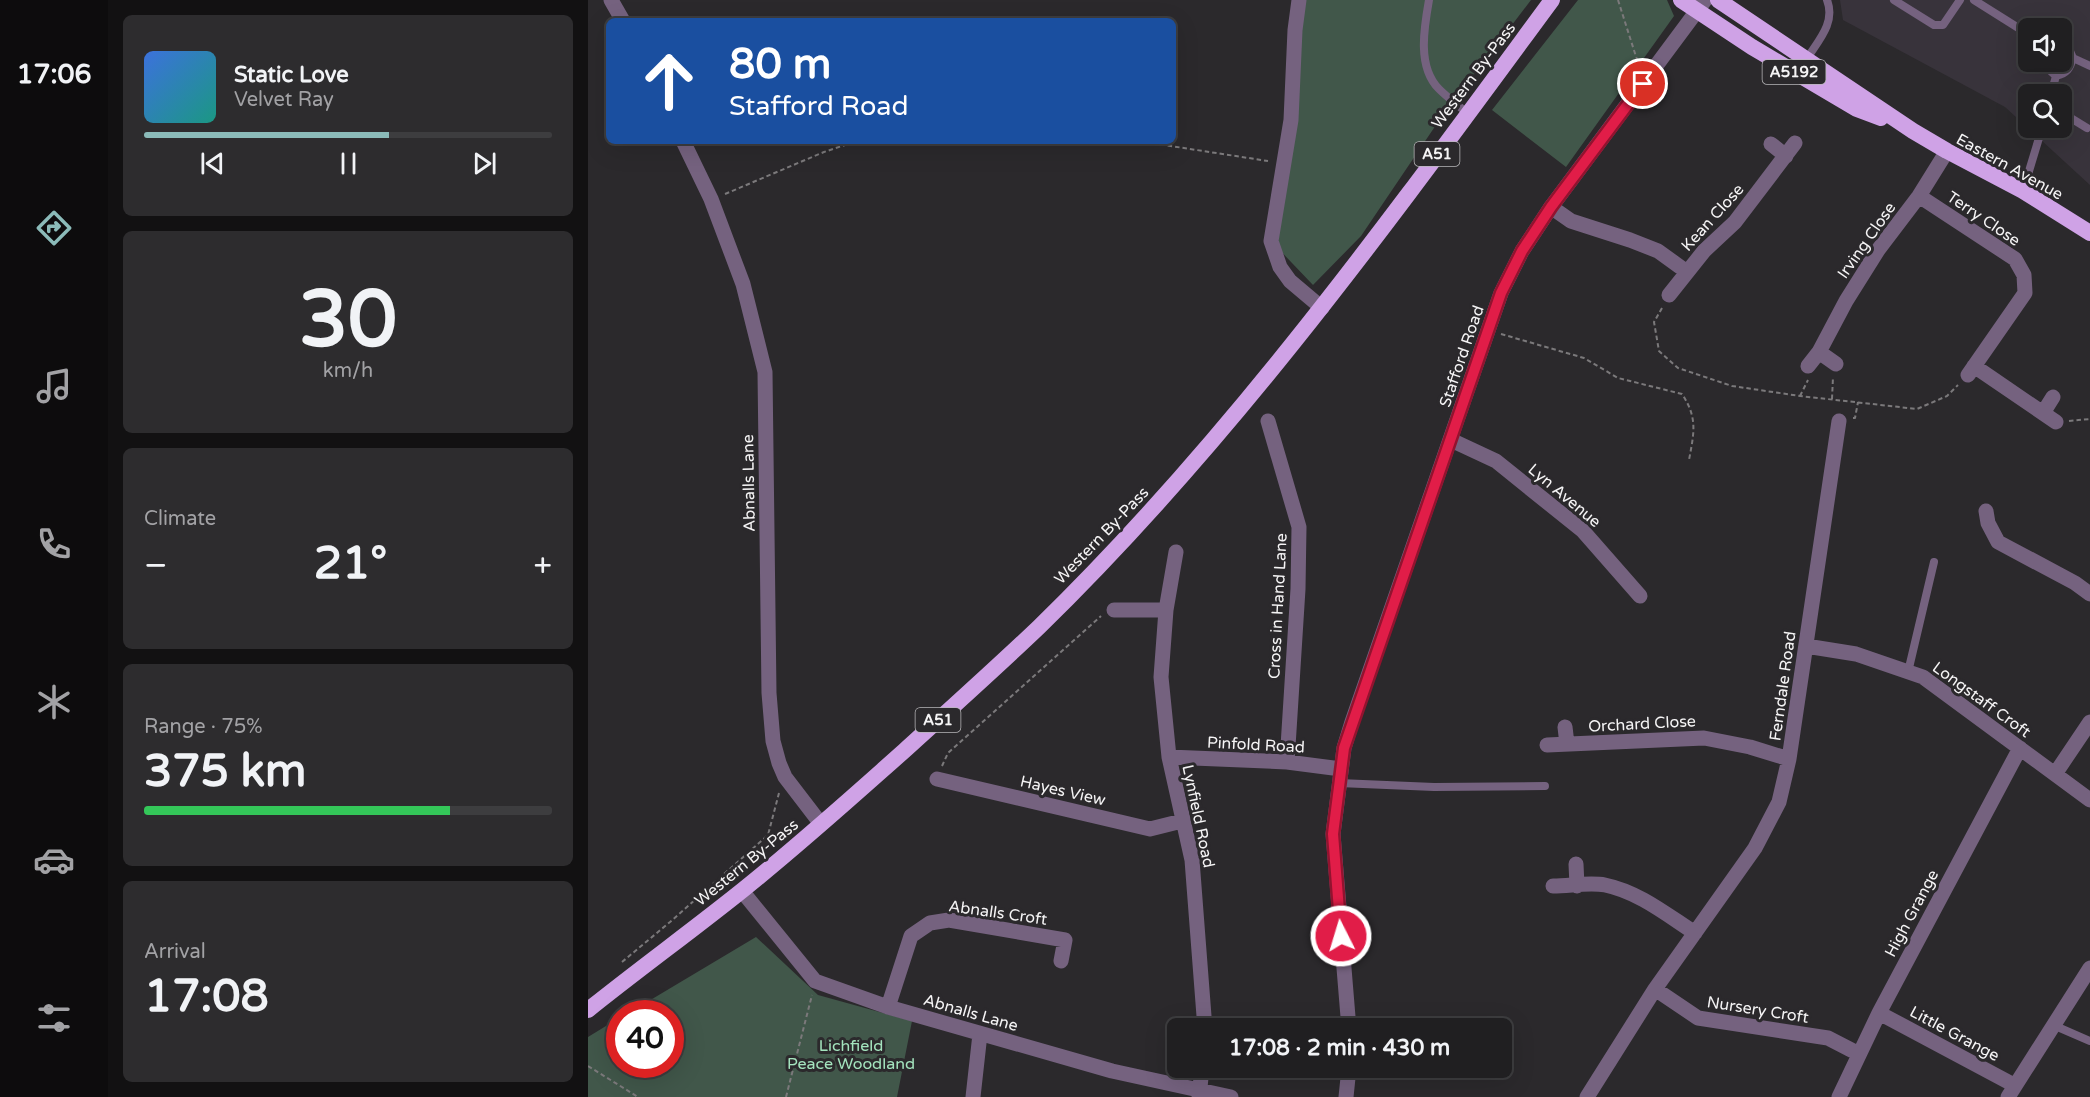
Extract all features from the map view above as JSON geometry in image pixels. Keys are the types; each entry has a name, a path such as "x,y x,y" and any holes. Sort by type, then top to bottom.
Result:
{"highway":[{"name":"Western By-Pass","path":"588,1010 742,891 821,824 1040,626 1151,510 1253,393 1322,308 1552,0"},
{"name":"Eastern Avenue","path":"1681,0 1701,6 1752,47 1857,109 1913,131"},
{"name":"Eastern Avenue","path":"1718,0 1913,131 2023,191 2090,233"}],"street":[{"path":"611,0 621,18"},
{"path":"1299,0 1295,30 1291,120 1271,241 1280,267 1290,281 1322,308"},
{"name":"Stafford Road","path":"1348,1018 1333,834 1344,748 1501,293 1522,251 1551,207 1701,6"},
{"name":"Kean Close","path":"1669,295 1704,251 1736,222 1796,143"},
{"name":"Abnalls Lane","path":"684,144 711,199 742,284 765,372 768,693 773,741 785,777 821,824"},
{"path":"1771,144 1786,156"},
{"name":"Irving Close","path":"1808,366 1819,352 1846,301 1878,250 1919,196 1947,151"},
{"name":"Terry Close","path":"1919,196 2015,259 2024,275 2025,293 1971,370"},
{"name":"Kean Close","path":"1551,207 1571,221 1658,251 1687,273"},
{"path":"1819,352 1835,363"},
{"path":"1971,370 2056,422"},
{"path":"2043,412 2053,397"},
{"name":"Cross in Hand Lane","path":"1268,421 1299,527 1298,589 1287,762"},
{"name":"Ferndale Road","path":"1587,1097 1655,989 1755,848 1779,802 1789,759 1839,421"},
{"name":"Lyn Avenue","path":"1451,440 1496,461 1583,531 1640,596"},
{"path":"1986,510 1988,523 1998,542 2075,583 2090,594"},
{"name":"Lynfield Road","path":"1176,552 1166,610 1161,677 1169,757 1192,860 1204,1018"},
{"path":"1114,610 1166,610"},
{"name":"Longstaff Croft","path":"1806,646 1856,654 1923,676 2090,800"},
{"path":"2055,774 2090,722"},
{"name":"Orchard Close","path":"1565,727 1567,744"},
{"name":"Orchard Close","path":"1547,745 1704,738 1750,747 1789,759"},
{"name":"High Grange","path":"1839,1097 1879,1013 2020,748"},
{"name":"Pinfold Road","path":"1169,757 1287,762 1340,776"},
{"name":"Hayes View","path":"936,779 1150,829 1182,821"},
{"path":"1576,864 1577,885"},
{"path":"1553,886 1603,885 1627,892 1646,901 1695,933"},
{"path":"742,891 815,981"},
{"name":"Abnalls Croft","path":"888,1007 911,936 930,923 949,920 1065,940 1061,961"},
{"path":"2011,1091 2090,968"},
{"name":"Abnalls Lane","path":"815,981 888,1007 1112,1071 1200,1093 1231,1097"},
{"name":"Nursery Croft","path":"1655,989 1698,1018 1828,1038 1859,1054"},
{"name":"Little Grange","path":"1879,1013 2011,1091"},
{"path":"973,1097 980,1034"},
{"path":"1200,1093 1201,1078"},
{"path":"1346,1097 1348,1078"}],"lane":[{"path":"1429,0 1425,24 1425,65 1437,87 1467,113"},
{"path":"1806,60 1829,23 1831,10 1827,0"},
{"path":"1894,0 1939,26 1943,25 1960,0"},
{"path":"1974,0 2018,28"},
{"path":"2056,76 2066,73 2071,67 2073,58 2090,66"},
{"path":"2052,72 2056,76"},
{"path":"2054,84 2056,76"},
{"path":"2072,119 2087,128"},
{"path":"2023,191 2039,138"},
{"path":"1908,672 1934,562"},
{"path":"1340,776 1434,787 1545,786"},
{"path":"2053,1025 2090,1041"}],"path":[{"path":"1618,0 1643,84"},
{"path":"711,199 848,144"},
{"path":"1158,144 1283,163"},
{"path":"1669,295 1654,322 1659,351 1678,368 1732,386 1917,409 1947,396 1971,370"},
{"path":"1489,330 1584,358 1618,378 1682,394 1691,408 1694,432 1689,460"},
{"path":"1832,399 1835,363"},
{"path":"2056,422 2090,419"},
{"path":"936,779 948,753 1104,615 1114,610"},
{"path":"615,967 670,922 768,835 779,791"},
{"path":"786,1097 815,981"},
{"path":"588,1066 638,1097"}],"shaded area":[{"path":"1840,0 2090,0 2090,185 2039,138 2072,138 2072,84 2018,84 2018,119 2005,107 1843,20"}],"green space":[{"path":"1299,0 1531,0 1438,122 1361,236 1313,285 1271,241"},
{"path":"1578,0 1667,0 1674,16 1566,167 1492,110"},
{"name":"Lichfield Peace Woodland","path":"756,937 818,995 912,1021 897,1097 588,1097 588,1037 606,1026 606,1078 684,1078 684,1000 650,1000"}],"route":[{"path":"1341,936 1333,834 1344,748 1501,293 1522,251 1551,207 1643,84"}]}
